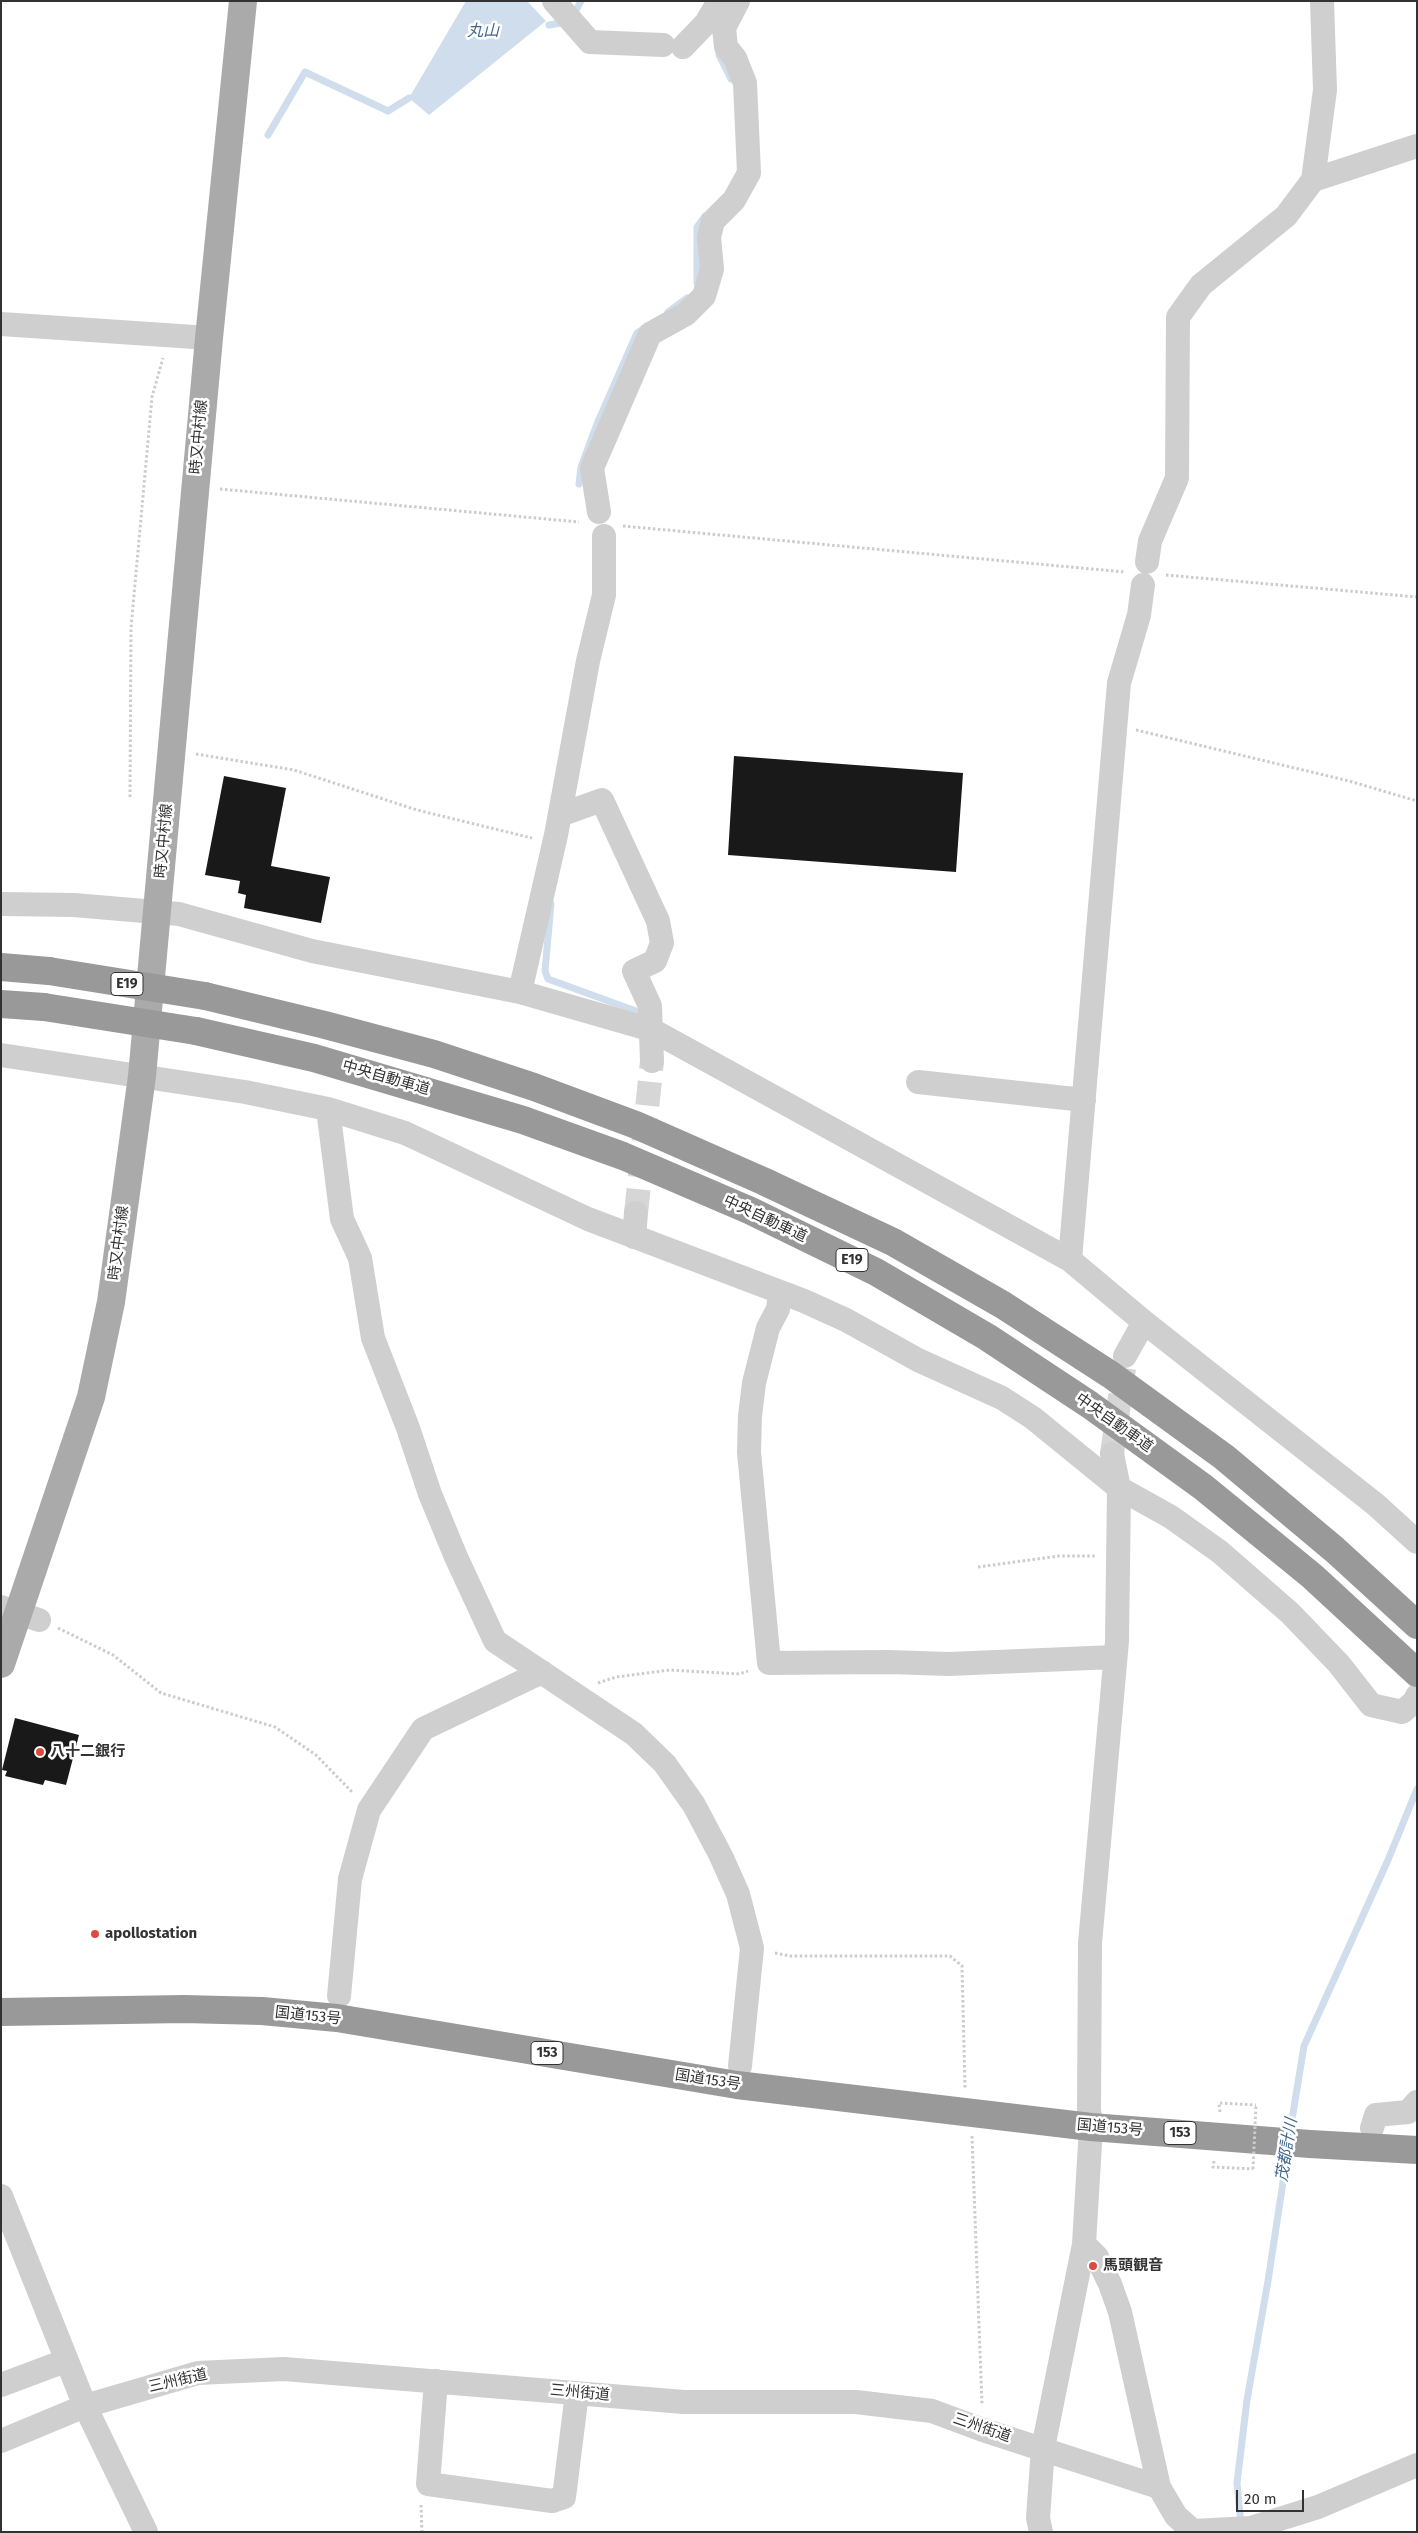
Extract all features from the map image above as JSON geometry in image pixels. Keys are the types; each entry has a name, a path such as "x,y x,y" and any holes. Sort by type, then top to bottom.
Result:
{"highway":[{"name":"E19","path":"1,967 49,971 205,996 434,1054 534,1087 645,1129 763,1181 893,1242 1002,1306 1094,1365 1224,1457 1335,1550 1417,1625"},
{"name":"中央自動車道","path":"1,1004 44,1007 196,1031 314,1058 524,1120 624,1156 751,1211 876,1272 987,1336 1090,1405 1203,1487 1312,1576 1416,1679"},
{"name":"国道153号","path":"1,2012 184,2009 262,2012 337,2018 737,2085 1091,2126 1310,2144 1417,2150"}],"main road":[{"name":"時又中村線","path":"1,1664 20,1613 91,1397 111,1302 142,1076 209,338 243,1"}],"street":[{"path":"554,1 590,42 673,46 706,23 720,1"},
{"path":"591,517 592,468 650,334 686,314 704,296 712,269 709,237 714,221 734,200 749,173 745,83 735,58 726,47 724,28 738,1"},
{"path":"1070,1260 1119,683 1138,614 1150,541 1177,478 1178,317 1201,285 1286,216 1313,180 1325,90 1322,1"},
{"path":"1313,180 1417,146"},
{"path":"1,324 209,338"},
{"path":"520,992 560,815 588,660 604,595 613,531"},
{"path":"560,815 602,800 658,921 662,943 655,961 634,971 650,1006 652,1061"},
{"path":"1,904 74,905 158,911 187,916 312,951 520,992 652,1030 1070,1260 1144,1322 1368,1498 1417,1542"},
{"path":"1,1055 245,1092 328,1109 405,1133 588,1219 846,1320 918,1360 1002,1398 1033,1418 1119,1488 1171,1517 1227,1558 1290,1613 1338,1664 1371,1705 1402,1712 1414,1702 1416,1679"},
{"path":"918,1082 1084,1100"},
{"path":"328,1109 342,1219 360,1258 373,1338 408,1428 430,1494 456,1557 495,1641 634,1734 665,1764 694,1805 721,1856 738,1894 752,1948 740,2066"},
{"path":"634,1237 636,1213"},
{"path":"780,1293 778,1309 768,1328 754,1383 750,1416 749,1452 770,1663 888,1662 949,1664 1114,1657"},
{"path":"1125,1356 1144,1322"},
{"path":"1041,2532 1038,2518 1043,2448 1084,2244 1091,2126 1089,2109 1090,1943 1114,1657 1117,1641 1119,1488 1112,1454"},
{"path":"339,1996 350,1879 369,1810 423,1729 542,1672"},
{"path":"1372,2128 1376,2115 1408,2112 1417,2102"},
{"path":"1,2196 84,2406 146,2532"},
{"path":"1084,2244 1096,2257 1110,2284 1120,2312 1159,2487 1176,2516 1193,2530 1240,2529 1318,2507 1417,2465"},
{"path":"1,2385 65,2361"},
{"name":"三州街道","path":"1,2441 84,2406 198,2373 284,2369 684,2402 856,2402 932,2411 983,2430 1159,2487"},
{"path":"436,2381 428,2484 552,2500 564,2496 577,2393"}],"path":[{"path":"130,797 131,628 152,397 169,336"},
{"path":"215,489 591,517"},
{"path":"613,531 1144,573 1417,597"},
{"path":"1116,731 1133,730 1349,781 1417,801"},
{"path":"190,753 294,770 417,810 554,843"},
{"path":"978,1567 1059,1556 1118,1555"},
{"path":"20,1613 113,1654 161,1693 274,1727 316,1755 369,1810"},
{"path":"572,1692 616,1677 636,1674 670,1670 739,1674 770,1663"},
{"path":"752,1948 790,1956 950,1956 962,1966 965,2094"},
{"path":"1222,2161 1213,2161 1213,2167 1253,2169 1256,2105 1219,2103 1219,2112 1226,2112"},
{"path":"972,2128 983,2430"}],"water":[{"name":"丸山","path":"466,1 527,1 546,21 429,115 409,98"}],"building":[{"path":"734,756 963,773 956,872 728,855"},
{"path":"224,776 286,788 271,866 330,877 321,923 244,908 246,895 238,893 240,881 205,875"},
{"name":"八十二銀行","path":"15,1718 79,1735 66,1785 45,1780 43,1785 5,1776 7,1771 2,1770"}],"waterway":[{"path":"574,14 581,1"},
{"path":"549,25 561,23"},
{"path":"719,55 731,79"},
{"path":"268,135 305,72 388,111 409,98"},
{"path":"697,283 697,227 705,216"},
{"path":"668,312 687,298"},
{"path":"579,484 581,467 597,424 637,333 645,328"},
{"path":"551,904 545,971 548,979 636,1011"},
{"name":"茂都計川","path":"1289,2138 1304,2046 1388,1860 1417,1789"},
{"name":"茂都計川","path":"1241,2524 1237,2483 1247,2400 1268,2281 1288,2149"}],"tunnel":[{"path":"636,1213 652,1061"},
{"path":"1112,1454 1124,1368"}],"place":[{"name":"八十二銀行","path":"40,1752"},
{"name":"apollostation","path":"95,1934"},
{"name":"馬頭観音","path":"1093,2266"}]}
